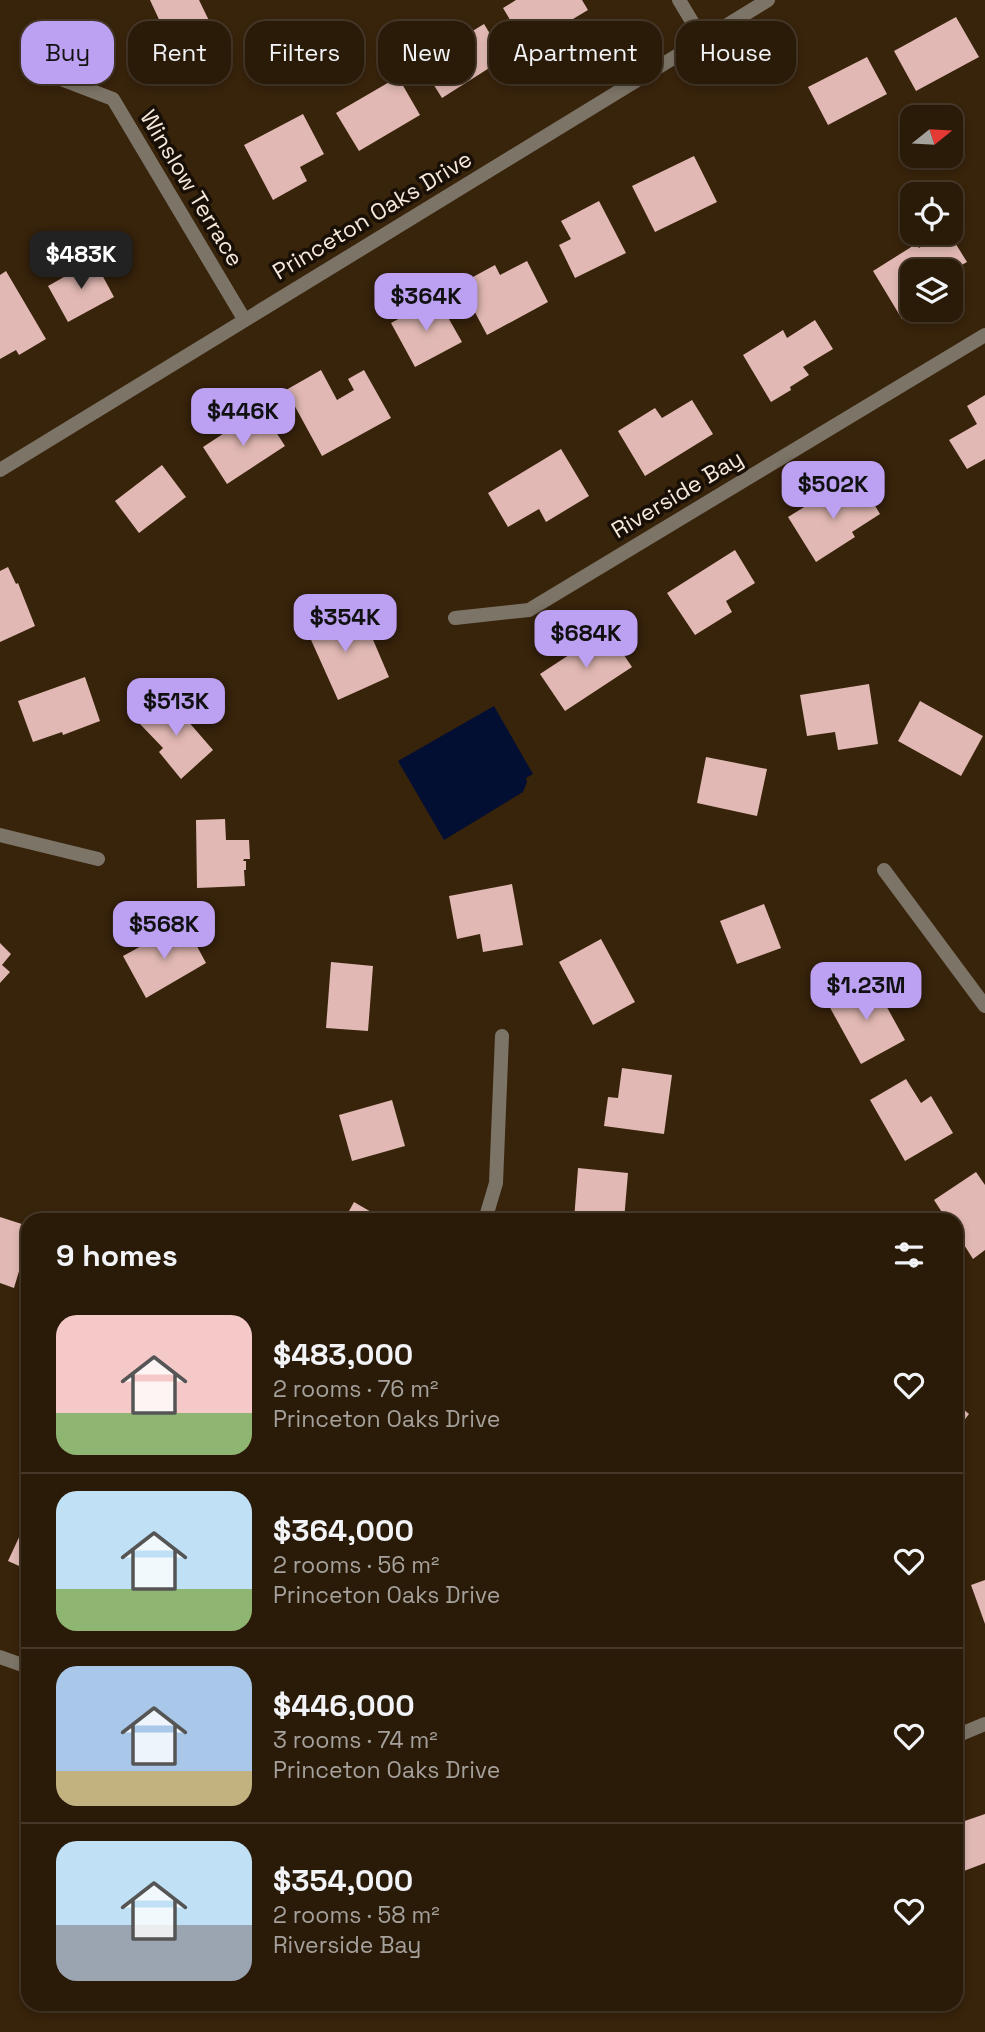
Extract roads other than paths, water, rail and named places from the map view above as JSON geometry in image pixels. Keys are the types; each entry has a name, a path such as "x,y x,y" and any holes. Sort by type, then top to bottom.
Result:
{"street":[{"path":"679,0 692,21"},
{"name":"Princeton Oaks Drive","path":"734,21 768,0"},
{"name":"Princeton Oaks Drive","path":"0,470 676,56"},
{"name":"Winslow Terrace","path":"74,84 113,99 244,319"},
{"name":"Riverside Bay","path":"455,618 529,610 985,335"},
{"path":"0,835 98,859"},
{"path":"884,870 985,1006"},
{"path":"487,1213 496,1183 502,1036"},
{"path":"0,1657 21,1664"},
{"path":"963,1733 985,1724"}],"water":[{"path":"494,706 533,774 526,778 523,792 444,840 398,761"}]}
